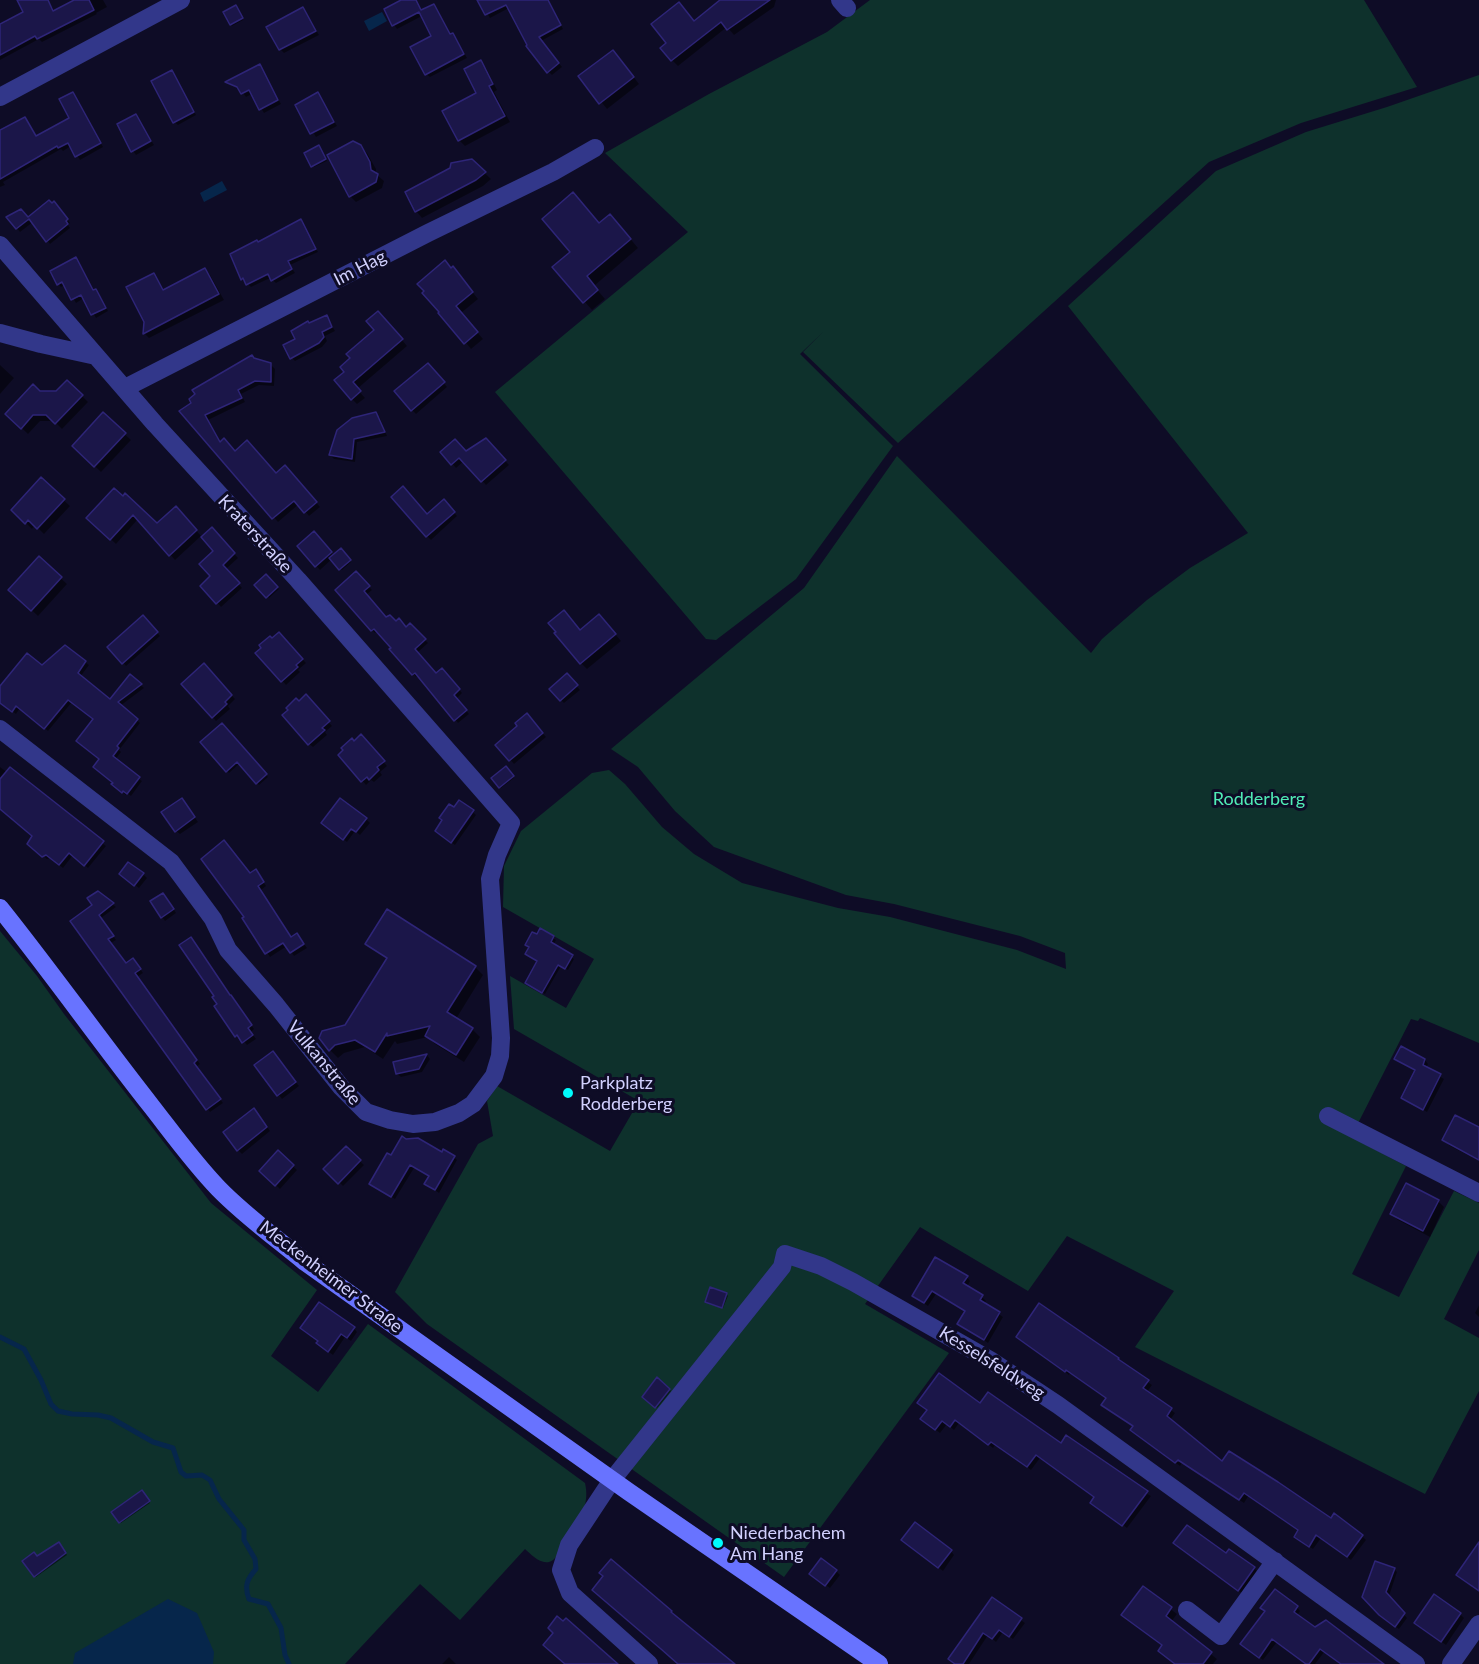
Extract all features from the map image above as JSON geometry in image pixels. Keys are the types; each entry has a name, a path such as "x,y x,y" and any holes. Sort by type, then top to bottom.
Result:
{"main road":[{"name":"Meckenheimer Straße","path":"0,908 130,1079 219,1189 305,1262 589,1464 879,1664"}],"street":[{"path":"0,98 181,0"},
{"name":"Im Hag","path":"125,388 428,233 553,172 595,148"},
{"name":"Kraterstraße","path":"0,245 155,424 298,580 511,823"},
{"path":"0,333 96,356"},
{"name":"Vulkanstraße","path":"0,729 171,862 213,919 228,950 276,1005 341,1087 366,1112 390,1120 413,1124 435,1122 459,1113 473,1104 494,1076 500,1056 501,1038 490,879 497,855 511,823"},
{"path":"1328,1116 1479,1193"},
{"name":"Kesselsfeldweg","path":"612,1480 782,1267 784,1254 821,1266 853,1282 990,1360 1058,1405 1275,1561 1394,1657 1416,1664"},
{"path":"612,1480 569,1545 561,1570 570,1593 649,1664"},
{"path":"1187,1611 1221,1635 1275,1561"},
{"path":"1451,1664 1479,1624"}],"green space":[{"path":"870,0 1364,0 1417,87 1301,123 1209,162 898,443 803,352 823,332 800,354 893,446 796,579 716,640 706,639 495,392 688,232 605,153 709,94 827,32"},
{"name":"Rodderberg","path":"1479,75 1479,1043 1420,1018 1418,1021 1411,1019 1351,1137 1406,1166 1352,1274 1399,1297 1454,1191 1479,1203 1479,1250 1444,1319 1479,1338 1479,1391 1425,1494 1135,1347 1174,1291 1067,1236 1028,1291 920,1227 865,1304 949,1353 784,1577 427,1324 395,1292 478,1144 493,1136 487,1101 497,1086 610,1151 639,1101 514,1029 510,976 566,1008 594,959 503,907 504,866 521,831 592,773 609,770 625,784 662,827 694,854 742,883 838,908 890,917 1017,950 1066,969 1065,953 1020,936 894,904 846,895 714,847 675,811 638,767 611,749 804,588 897,456 1091,653 1102,639 1147,600 1190,568 1248,533 1068,306 1216,171 1306,132"},
{"path":"0,931 211,1203 317,1290 271,1356 318,1392 368,1324 585,1483 586,1497 583,1511 568,1540 553,1560 542,1562 525,1549 460,1620 420,1584 345,1664 0,1664"}],"water":[{"path":"382,12 387,21 369,31 364,21"},
{"path":"222,181 227,190 204,202 200,193"},
{"path":"168,1599 197,1613 214,1652 213,1664 73,1664 75,1653"}],"building":[{"path":"17,0 48,0 53,11 74,0 89,0 94,10 37,39 35,36 0,55 0,24 23,12"},
{"path":"401,0 416,0 421,10 434,4 464,54 425,75 410,47 431,36 419,12 392,26 384,9"},
{"path":"477,0 548,0 561,25 539,37 559,63 547,73 526,46 506,5 485,15"},
{"path":"720,0 770,0 727,30 721,22 671,61 660,48 666,43 651,24 679,2 694,21"},
{"path":"236,5 243,18 230,25 223,12"},
{"path":"303,7 316,31 279,50 266,27"},
{"path":"613,50 634,77 599,104 578,76"},
{"path":"481,60 493,84 489,86 505,116 458,141 442,111 476,93 464,69"},
{"path":"260,64 278,100 259,110 249,90 241,94 237,87 225,82"},
{"path":"172,70 194,112 173,123 151,81"},
{"path":"73,92 101,143 75,157 68,143 58,148 57,146 0,179 0,130 25,117 36,136 69,118 59,99"},
{"path":"318,92 334,122 310,134 295,105"},
{"path":"136,114 151,141 131,152 117,124"},
{"path":"353,141 361,145 370,162 371,170 378,174 376,182 349,197 327,155"},
{"path":"319,145 326,159 311,167 304,153"},
{"path":"472,159 486,172 476,180 415,212 405,192 450,168 451,163"},
{"path":"573,192 599,223 610,214 631,239 587,276 598,290 583,303 552,267 570,252 542,219"},
{"path":"49,200 52,203 54,201 68,219 66,221 68,224 46,242 29,219 16,229 6,217 21,209 28,217"},
{"path":"301,219 316,249 288,261 292,269 271,281 268,274 246,285 243,278 241,280 230,254"},
{"path":"76,257 93,290 96,289 106,308 91,315 81,295 71,300 62,282 57,285 50,271"},
{"path":"445,260 451,268 453,266 473,292 456,306 478,332 464,344 417,284"},
{"path":"205,268 219,294 143,334 144,322 126,287 154,273 163,290"},
{"path":"378,311 403,339 353,382 361,391 351,400 334,380 344,372 340,367 350,358 346,354 374,330 366,321"},
{"path":"327,315 332,327 322,332 324,337 319,343 290,359 283,345 295,339 291,331 308,321 309,323"},
{"path":"252,355 254,358 271,363 271,382 255,381 238,390 242,398 205,415 220,442 224,438 235,451 247,440 276,473 285,465 317,502 304,513 294,501 272,519 179,411 191,403 189,399 195,394 192,390"},
{"path":"428,363 445,382 411,411 394,391"},
{"path":"67,380 83,395 55,424 46,415 33,415 21,429 5,414 33,384 40,391 56,391"},
{"path":"103,412 126,433 94,467 72,446"},
{"path":"376,412 385,432 354,439 352,459 329,455 337,430 352,418"},
{"path":"486,438 506,460 481,482 459,458 451,465 440,452 455,439 466,451"},
{"path":"41,477 65,499 37,529 28,520 25,524 11,510"},
{"path":"403,486 427,514 444,499 455,512 426,537 391,497"},
{"path":"114,488 123,496 125,493 157,523 176,506 197,530 169,556 133,515 110,540 86,518"},
{"path":"212,527 235,553 223,565 240,583 216,604 200,586 210,576 199,564 213,551 201,537"},
{"path":"314,531 332,552 315,567 297,546"},
{"path":"341,548 351,560 339,570 329,558"},
{"path":"39,556 62,577 31,611 8,590"},
{"path":"356,571 370,586 364,591 386,617 390,615 396,621 399,618 406,627 410,623 426,639 415,649 436,673 442,668 460,689 454,695 467,710 454,721 415,673 412,675 374,629 371,631 335,590"},
{"path":"266,574 278,587 266,598 254,585"},
{"path":"564,610 580,630 599,614 616,634 580,664 548,623"},
{"path":"143,615 158,632 122,664 107,647"},
{"path":"279,632 303,659 296,665 298,667 281,682 255,653 261,648 259,645"},
{"path":"65,645 86,661 78,673 110,699 130,674 142,684 118,702 138,719 117,746 119,748 113,756 140,777 127,794 123,791 122,793 93,767 99,759 76,741 93,719 68,700 44,729 16,706 12,712 0,703 0,686 27,653 42,665"},
{"path":"204,663 232,695 225,702 227,704 212,718 181,684"},
{"path":"567,673 578,685 560,701 549,689"},
{"path":"306,694 330,721 322,728 325,730 308,745 282,715 296,698 299,701"},
{"path":"527,713 543,733 509,761 495,745 517,726 515,723"},
{"path":"222,723 267,774 256,784 237,762 226,772 200,742"},
{"path":"361,734 385,761 377,767 379,770 369,780 367,777 361,782 338,755 343,750 341,748 352,738 354,741"},
{"path":"506,766 514,776 499,788 491,778"},
{"path":"10,767 104,841 84,866 69,853 59,865 46,855 42,857 27,844 32,836 0,809 0,779"},
{"path":"182,798 195,817 175,832 161,812"},
{"path":"340,798 367,818 356,832 351,829 343,840 321,823"},
{"path":"459,800 474,810 451,843 435,831 442,820 439,818 449,804 454,807"},
{"path":"224,840 250,873 256,869 264,882 258,886 291,937 297,933 304,944 290,953 283,943 265,954 242,918 244,917 201,859"},
{"path":"128,862 144,873 134,886 119,874"},
{"path":"98,891 114,903 99,915 114,936 108,939 126,963 133,958 141,969 135,973 197,1060 194,1063 221,1099 206,1110 70,921 92,905 87,898"},
{"path":"163,893 174,909 161,918 150,901"},
{"path":"387,909 476,966 447,1012 473,1028 456,1055 425,1036 430,1026 387,1036 387,1033 375,1052 355,1040 335,1045 329,1051 319,1038 322,1031 345,1025 387,958 365,944"},
{"path":"540,928 554,936 551,942 573,955 565,969 558,965 542,993 525,983 537,961 525,954 529,947 525,945 532,932 537,934"},
{"path":"191,937 252,1025 248,1028 253,1035 242,1043 237,1035 235,1037 214,1006 217,1004 212,997 214,996 179,945"},
{"path":"1401,1046 1425,1059 1423,1065 1441,1074 1423,1110 1401,1098 1415,1070 1394,1059"},
{"path":"273,1051 296,1082 277,1096 254,1065"},
{"path":"427,1054 419,1069 396,1074 393,1062"},
{"path":"254,1108 267,1127 237,1151 223,1132"},
{"path":"1455,1115 1479,1127 1479,1160 1442,1140"},
{"path":"402,1136 406,1139 418,1138 442,1152 443,1149 455,1156 435,1190 424,1184 429,1176 410,1165 391,1197 369,1184 387,1153 391,1155"},
{"path":"346,1146 361,1160 338,1184 323,1169"},
{"path":"278,1150 294,1165 275,1186 259,1171"},
{"path":"1406,1183 1439,1200 1423,1231 1390,1214"},
{"path":"935,1257 968,1276 963,1283 983,1295 980,1300 1000,1312 984,1340 957,1324 965,1311 932,1291 924,1303 912,1296"},
{"path":"710,1287 727,1293 722,1308 705,1302"},
{"path":"319,1302 355,1327 347,1338 341,1334 328,1352 316,1343 318,1341 300,1328"},
{"path":"1039,1303 1149,1380 1143,1388 1172,1408 1167,1416 1222,1461 1229,1451 1331,1518 1334,1513 1363,1535 1347,1557 1316,1535 1309,1547 1294,1537 1298,1530 1244,1493 1239,1500 1178,1460 1175,1463 1130,1430 1133,1426 1101,1405 1106,1398 1016,1337"},
{"path":"939,1373 980,1403 988,1392 1061,1443 1066,1435 1148,1491 1122,1526 1090,1503 1094,1497 1036,1455 1027,1467 991,1442 988,1445 955,1420 950,1427 942,1421 935,1430 920,1419 927,1410 917,1403"},
{"path":"657,1377 670,1389 655,1408 642,1397"},
{"path":"142,1490 150,1501 119,1523 111,1512"},
{"path":"915,1522 952,1550 938,1568 901,1540"},
{"path":"1187,1525 1226,1553 1229,1549 1255,1567 1238,1591 1173,1543"},
{"path":"59,1542 66,1553 34,1577 22,1561 34,1552 37,1556"},
{"path":"1479,1542 1479,1591 1456,1575"},
{"path":"821,1558 837,1570 825,1586 809,1574"},
{"path":"611,1559 735,1664 678,1664 592,1590 603,1576 599,1573"},
{"path":"1375,1561 1395,1568 1386,1592 1405,1613 1395,1627 1379,1615 1362,1597"},
{"path":"1143,1586 1172,1607 1166,1616 1212,1652 1203,1664 1175,1664 1158,1651 1162,1645 1121,1615"},
{"path":"1275,1589 1298,1606 1294,1612 1315,1627 1326,1620 1384,1664 1341,1664 1320,1649 1309,1664 1306,1664 1272,1639 1259,1658 1240,1644 1265,1611 1260,1608"},
{"path":"1434,1594 1461,1613 1441,1642 1414,1623"},
{"path":"992,1597 1022,1618 1009,1637 999,1630 992,1639 983,1633 963,1664 955,1664 948,1659"},
{"path":"557,1616 563,1621 566,1618 618,1664 565,1664 543,1645 553,1633 548,1628"}],"waterway":[{"path":"0,1337 24,1349 51,1404 58,1411 111,1418 153,1442 173,1448 181,1472 186,1476 202,1475 210,1480 219,1499 244,1530 244,1540 255,1559 256,1569 247,1583 249,1599 268,1604 281,1628 285,1655 289,1664"}],"place":[{"name":"Parkplatz Rodderberg","path":"568,1093"},
{"name":"Niederbachem Am Hang","path":"718,1543"}]}
